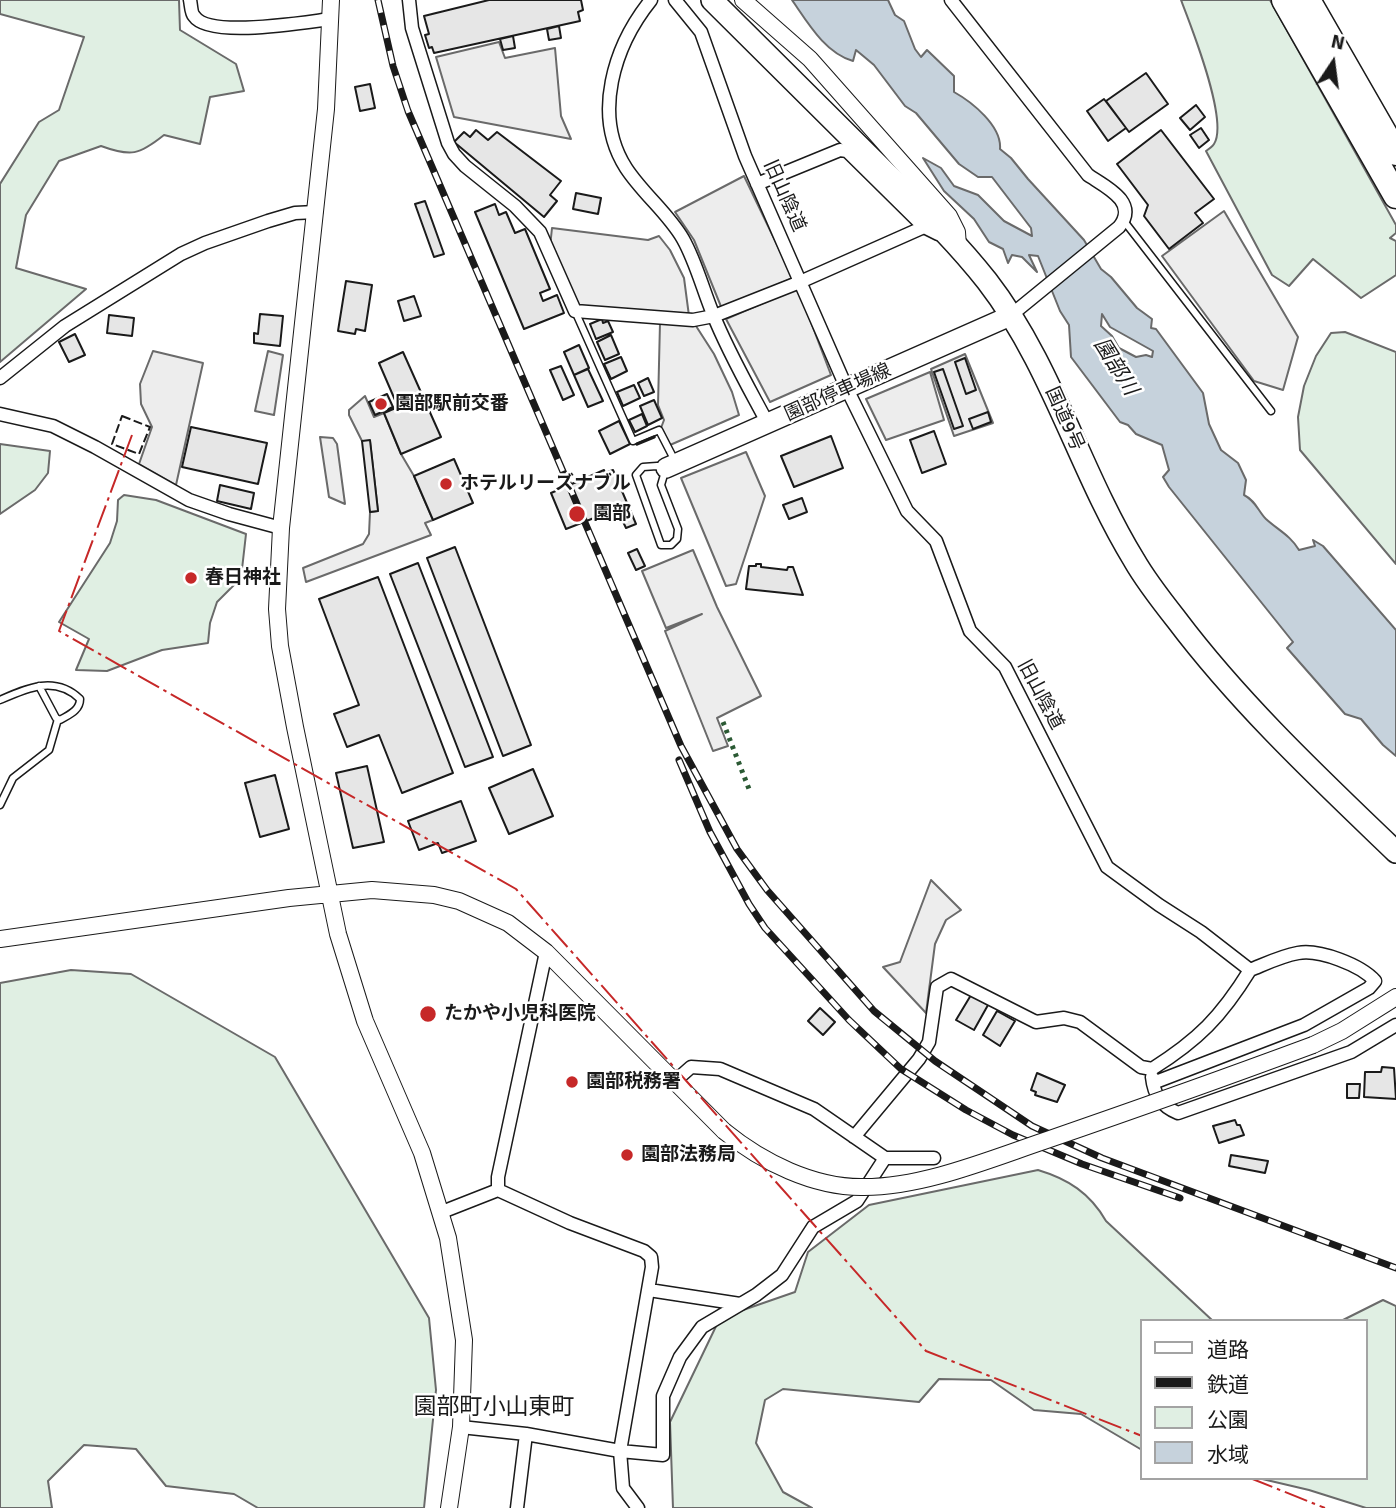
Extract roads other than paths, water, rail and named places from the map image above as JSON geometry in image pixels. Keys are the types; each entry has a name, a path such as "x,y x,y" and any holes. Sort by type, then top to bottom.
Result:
{"highway":[{"name":"国道9号","path":"712,0 958,247 1016,309 1094,486 1135,563 1200,651 1244,700 1396,852"},
{"path":"1284,0 1396,196"},
{"path":"1308,0 1396,153"}],"main road":[{"name":"園部停車場線","path":"672,465 847,389 1016,309"}],"street":[{"path":"190,0 194,16 205,25 262,29 331,19"},
{"path":"331,0 330,65 281,528 277,609 280,646 329,895 352,984 365,1021 400,1099 442,1212 448,1238 464,1340 461,1427 449,1508"},
{"path":"409,0 412,28 448,144 465,166 514,205 540,232 575,311 693,320 714,316 800,282 924,227"},
{"path":"651,0 623,43 615,68 609,118 612,142 627,170 663,211 684,241 714,316 768,424"},
{"name":"旧山陰道","path":"675,0 701,32 757,184 847,389 907,511 936,541 971,631 1005,667 1107,867 1201,932 1250,970"},
{"path":"743,0 810,59 949,216 957,232 958,247"},
{"path":"951,0 1088,175 1119,196 1125,204 1124,221 1016,309"},
{"path":"757,184 840,150 847,150 924,227 958,247"},
{"path":"0,378 65,326 181,254 268,221 295,213 316,212"},
{"path":"0,414 53,426 189,500 281,528"},
{"path":"0,939 289,898 372,890 394,890 459,901 508,923 546,952 674,1082 746,1149 796,1174 863,1187 904,1183 975,1164 1216,1081 1313,1045 1342,1031 1396,997"},
{"path":"498,1190 498,1177 546,952"},
{"path":"1306,952 1342,961 1363,970 1376,981 1369,988 1304,1025 1152,1076 1222,1013 1250,970 1281,957 1306,952"},
{"path":"854,1137 919,1059 929,1042 937,987 951,979 1035,1022 1064,1018 1080,1022 1152,1076 1157,1098 1168,1109 1178,1113 1351,1052 1396,1025"},
{"path":"674,1082 691,1067 720,1069 814,1109 885,1158 934,1158"},
{"path":"461,1427 663,1455 663,1396 680,1357 702,1327 782,1275 813,1227 857,1201 885,1158"},
{"path":"442,1212 498,1190 570,1223 644,1251 651,1257 649,1290 620,1451 623,1488 638,1508"},
{"path":"649,1290 740,1304"},
{"path":"517,1508 526,1434"}],"lane":[{"path":"1124,221 1271,411"},
{"path":"575,311 632,440 659,430 672,465 661,485 678,529 677,539 671,545 662,545 636,475 643,467 672,465"},
{"path":"0,700 39,686 57,685 80,699 77,709 58,719"},
{"path":"0,805 13,778 49,750 58,719 39,686"}],"water":[{"name":"園部川","path":"792,0 888,0 895,15 904,21 921,57 927,50 954,76 954,92 977,108 991,123 1000,149 1084,240 1101,269 1137,308 1152,319 1151,328 1156,329 1203,393 1209,424 1221,450 1238,463 1246,480 1244,495 1299,550 1315,546 1313,540 1323,546 1396,630 1396,756 1361,719 1345,714 1287,648 1293,642 1169,487 1163,477 1169,470 1162,445 1136,434 1128,425 1120,422 1071,357 1069,325 1060,311 1038,256 1029,255 1037,272 1022,257 1012,255 1008,263 1003,249 989,242 974,219 944,191 923,158 941,168 954,186 978,195 1004,221 1032,236 1031,228 992,177 978,177 959,164 916,113 905,106 874,65 856,50 853,61 834,51 818,36","holes":["1102,314 1110,327 1153,351 1152,357 1136,357 1119,348 1112,336 1101,326"]}],"railway":[{"path":"378,0 393,66 408,111 681,746 737,849 767,890 874,1011 935,1061 1032,1126 1102,1158 1396,1268"},
{"path":"679,760 710,832 765,928 849,1020 901,1069 966,1110 1013,1135 1082,1164 1180,1198"}],"place":[{"name":"園部駅前交番","path":"381,404"},
{"name":"ホテルリーズナブル","path":"446,484"},
{"name":"園部","path":"577,514"},
{"name":"春日神社","path":"191,578"},
{"name":"たかや小児科医院","path":"428,1014"},
{"name":"園部税務署","path":"572,1082"},
{"name":"園部法務局","path":"627,1155"}],"district":[{"name":"園部町小山東町","path":"494,1408"}]}
